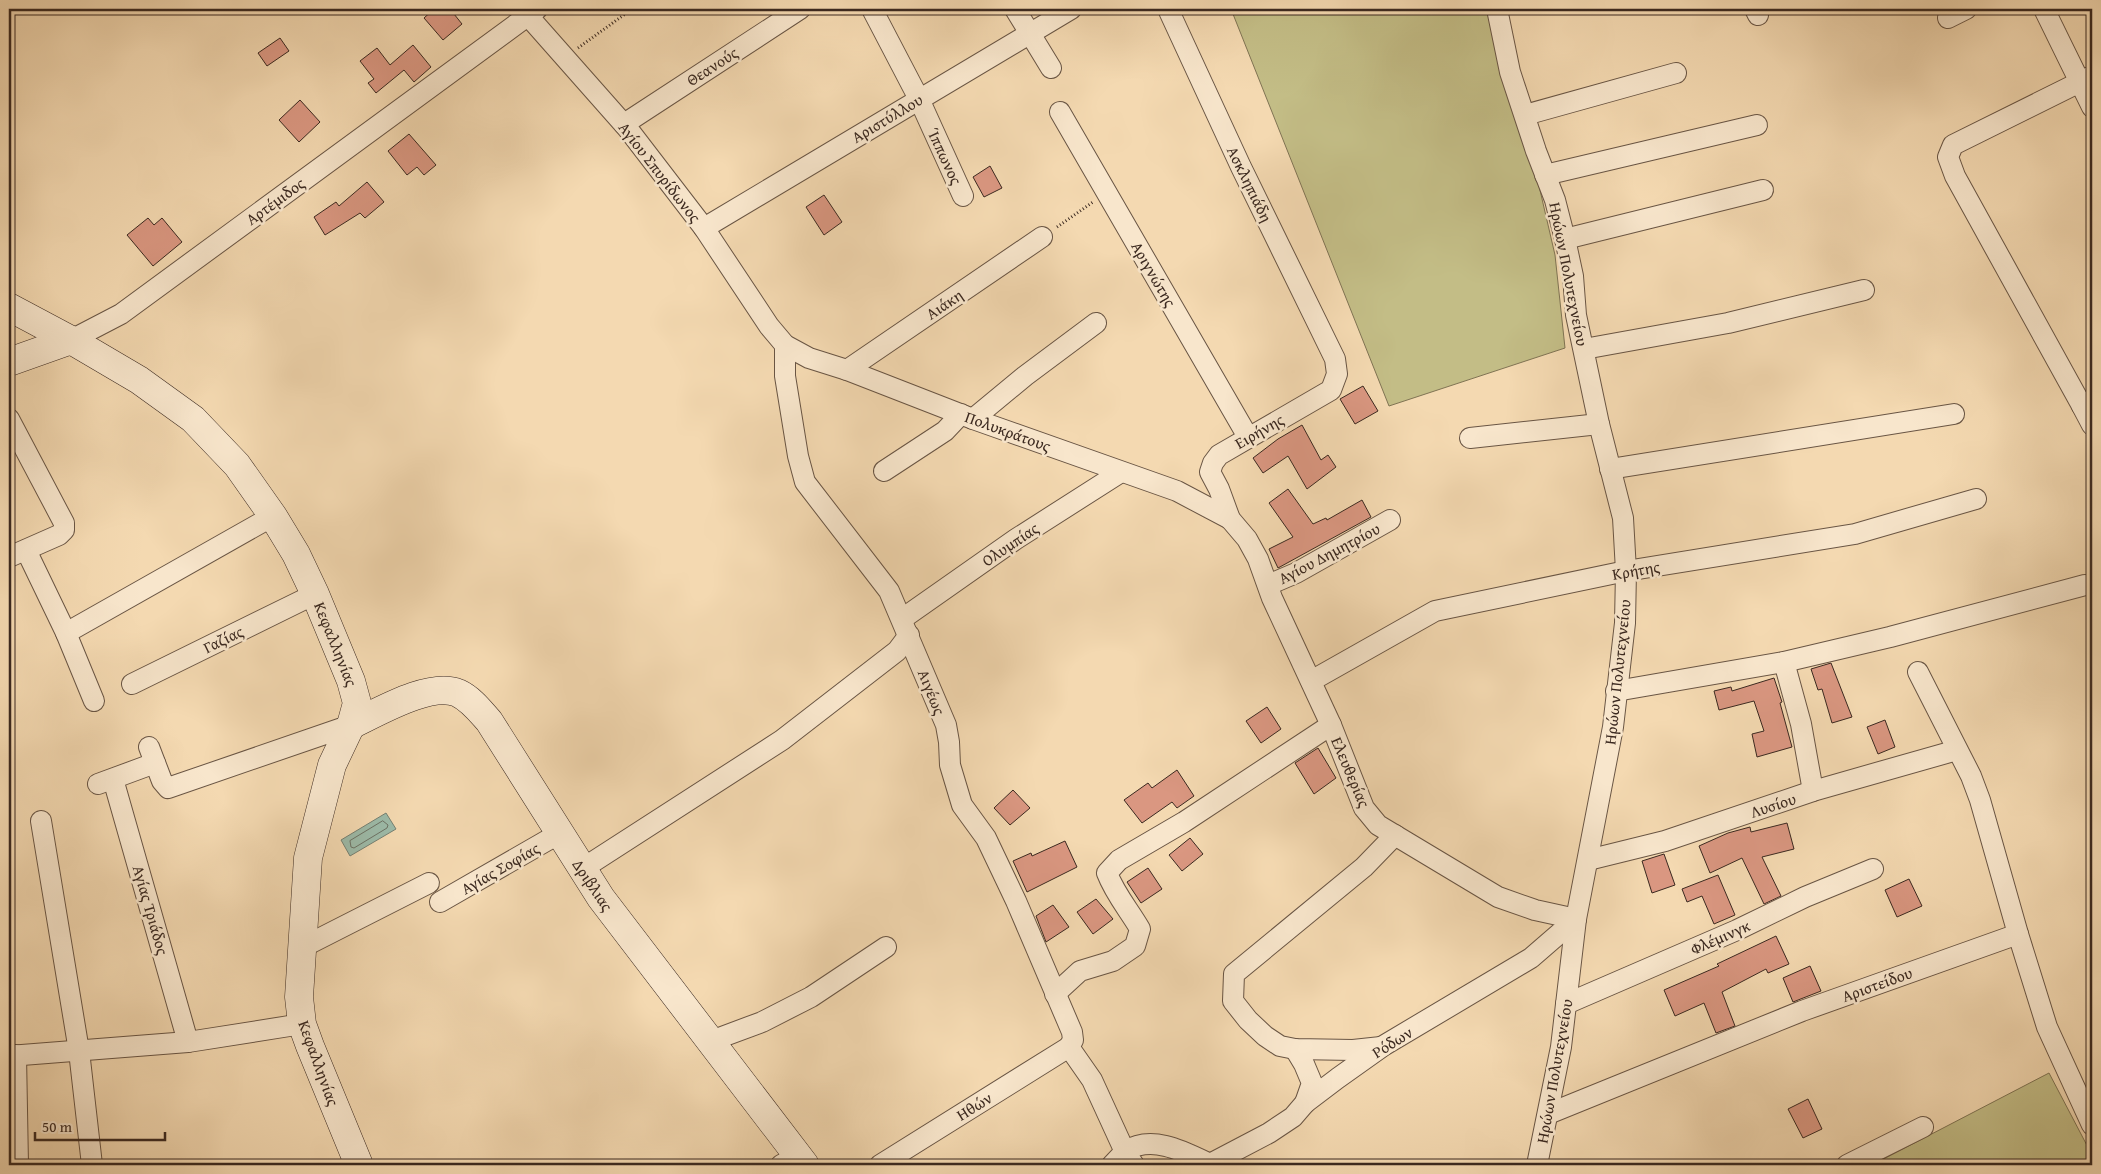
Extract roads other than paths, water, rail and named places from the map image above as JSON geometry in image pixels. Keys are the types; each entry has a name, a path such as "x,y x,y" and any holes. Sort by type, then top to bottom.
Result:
{"street":[{"name":"Θεανούς","path":"624,124 800,9"},
{"name":"Ίππωνος","path":"872,9 919,99 963,196"},
{"path":"1015,9 1051,68"},
{"name":"Αριστύλλου","path":"704,228 1070,9"},
{"name":"Ασκληπιάδη","path":"1168,9 1241,167 1335,358"},
{"name":"Ηρώων Πολυτεχνείου","path":"1497,9 1510,72 1555,200 1565,239 1573,276 1576,315 1599,424 1623,518 1626,571 1625,623 1613,727 1576,919 1561,1047 1537,1165"},
{"path":"1948,18 1966,9"},
{"path":"2044,9 2086,79 2092,107"},
{"name":"Αγίου Σπυρίδωνος","path":"530,12 566,58 624,124 704,228 769,326 785,345"},
{"name":"Αρτέμιδος","path":"9,362 71,340 120,314 530,12"},
{"path":"1525,115 1676,74"},
{"path":"2086,79 1953,145 1948,157 1955,176 2087,403 2092,425"},
{"name":"Αριγνώτης","path":"1060,112 1248,437"},
{"path":"1545,175 1757,125"},
{"path":"1565,239 1764,190"},
{"name":"Αιάκη","path":"847,370 1042,237"},
{"path":"1584,349 1728,323 1864,290"},
{"name":"Κεφαλληνίας","path":"9,307 71,340 139,380 192,419 237,465 273,516 296,554 315,594 356,693 357,703 351,725 332,765 308,858 299,997 302,1024 322,1078 359,1165"},
{"path":"884,472 1025,376 1096,323"},
{"name":"Πολυκράτους","path":"785,345 809,358 847,370 967,416 1177,491 1230,519"},
{"name":"Αιγέως","path":"785,345 786,376 791,412 798,456 806,482 884,582 905,627 946,725 950,765 962,805 986,838 1016,902 1072,1032 1073,1040 1069,1047"},
{"name":"Ειρήνης","path":"1230,519 1210,472 1213,463 1219,455 1248,437 1331,390 1337,374 1335,358"},
{"path":"1610,469 1954,414"},
{"path":"9,420 64,522 64,530 58,535 18,553 66,633 94,701"},
{"path":"1470,438 1599,424"},
{"name":"Ολυμπίας","path":"582,869 782,740 897,652 905,627 1016,539 1121,472"},
{"name":"Κρήτης","path":"1311,681 1435,611 1626,571 1855,534 1976,499"},
{"path":"66,633 273,516"},
{"name":"Ελευθερίας","path":"1230,519 1247,539 1258,559 1331,725 1364,808 1378,825 1498,896 1535,910 1576,919"},
{"name":"Αγίου Δημητρίου","path":"1268,585 1296,573 1390,520"},
{"path":"1616,691 1784,662 1890,637 2085,585"},
{"name":"Γαζίας","path":"132,684 315,594"},
{"path":"1784,662 1801,724 1813,791"},
{"path":"1918,672 1971,776 1980,800 2047,1027 2092,1125"},
{"name":"Δριβλιας","path":"351,725 427,692 443,690 459,693 474,704 489,721 600,898 711,1041 794,1162"},
{"name":"Αγίας Τριάδος","path":"188,1042 106,782 152,755 162,781 168,788 351,725"},
{"path":"1055,994 1080,972 1113,960 1135,946 1140,929 1114,891 1107,873 1119,860 1184,822 1331,725"},
{"name":"Λυσίου","path":"1588,860 1665,841 1813,791 1958,750"},
{"path":"41,821 79,1051 92,1165"},
{"name":"Αγίας Σοφίας","path":"440,902 560,833"},
{"path":"1383,1046 1353,1050 1295,1049 1280,1046 1264,1036 1233,1001 1234,974 1364,867 1395,835"},
{"name":"Φλέμινγκ","path":"1566,1004 1737,930 1805,897 1873,868"},
{"path":"301,948 429,883"},
{"name":"Ρόδων","path":"1209,1165 1269,1134 1292,1117 1306,1103 1383,1046 1531,958 1576,919"},
{"name":"Αριστείδου","path":"1548,1114 1802,1011 2018,934"},
{"path":"711,1041 762,1022 811,997 886,947"},
{"path":"18,1165 13,1056 188,1042 302,1024"},
{"path":"1069,1047 1092,1080 1124,1161 1140,1145 1160,1145 1181,1150 1209,1165"},
{"name":"Ηθών","path":"880,1165 1069,1047"},
{"path":"1295,1049 1312,1082 1306,1103"},
{"path":"1847,1165 1923,1127"}],"water":[{"path":"386,813 396,829 350,856 341,840"}]}
